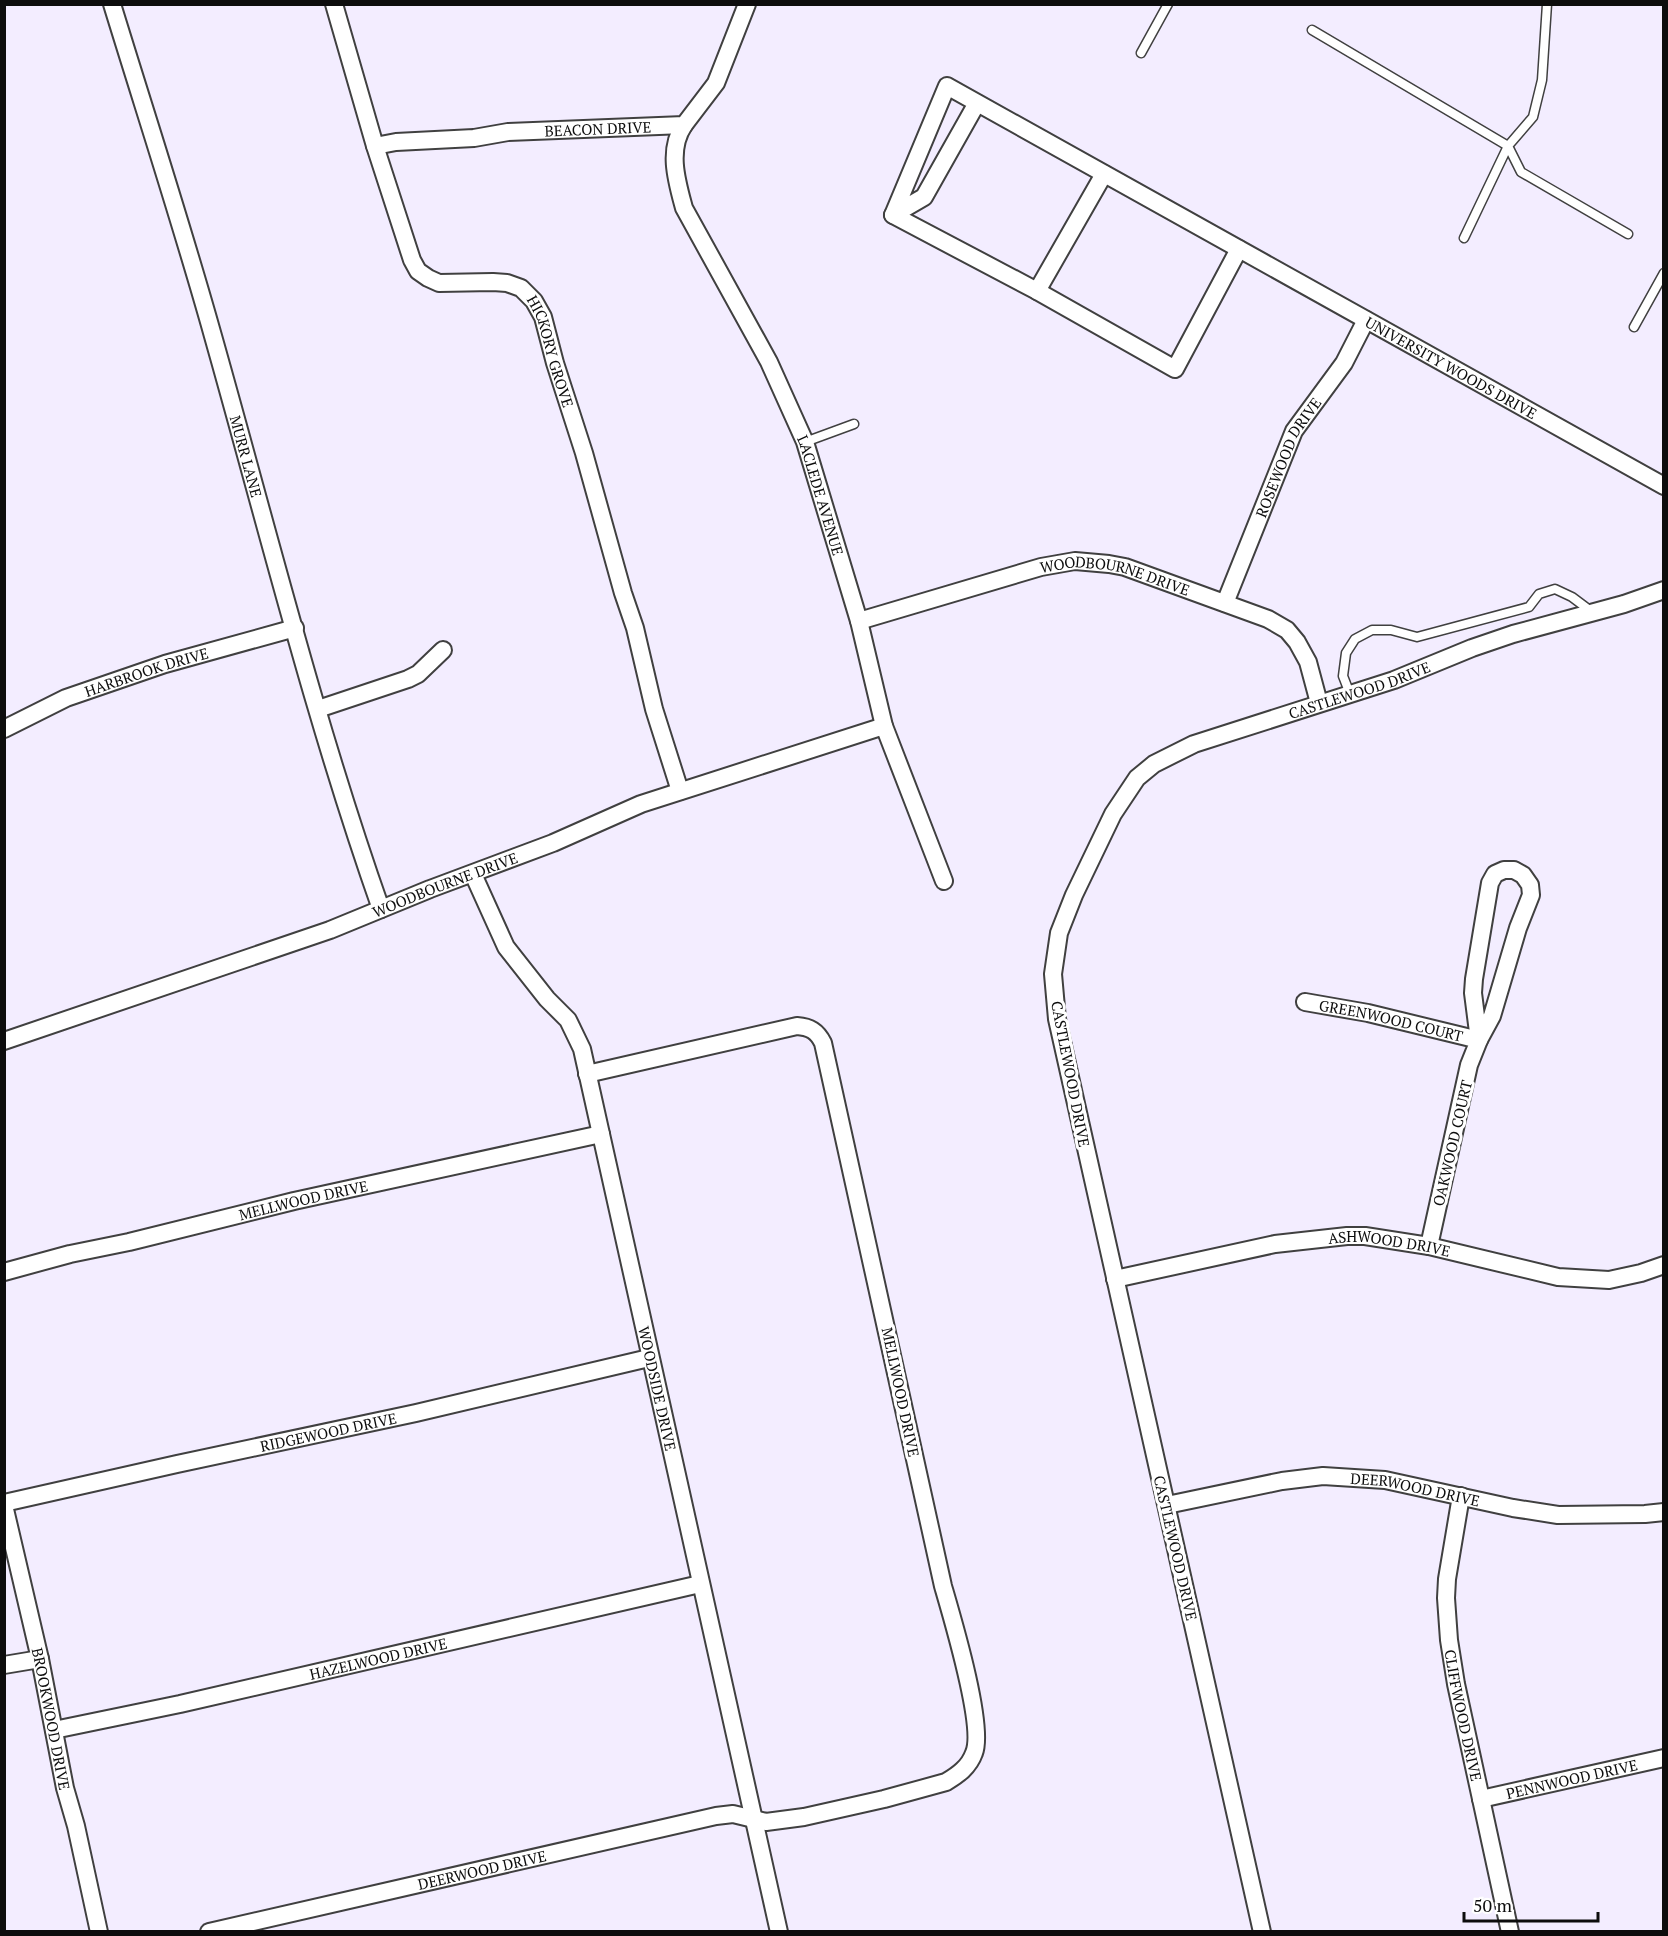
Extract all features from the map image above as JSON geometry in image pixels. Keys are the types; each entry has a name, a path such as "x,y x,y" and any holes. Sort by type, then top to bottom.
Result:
{"street":[{"name":"MURR LANE","path":"112,4 210,326 318,709 381,909"},
{"name":"HICKORY GROVE","path":"334,4 375,146 412,260 418,271 439,283 507,283 521,288 534,301 543,317 635,628 654,709 680,791"},
{"path":"684,125 716,83 747,4"},
{"name":"UNIVERSITY WOODS DRIVE","path":"893,215 947,86 1664,486"},
{"path":"893,215 924,197 977,103"},
{"name":"BEACON DRIVE","path":"375,146 396,142 474,138 508,132 684,125"},
{"name":"LACLEDE AVENUE","path":"684,125 677,138 674,152 677,184 684,208 769,362 805,442 859,621 884,726 944,881"},
{"path":"1037,291 1104,174"},
{"path":"893,215 1037,291 1175,369 1239,249"},
{"name":"ROSEWOOD DRIVE","path":"1225,603 1294,431 1344,363 1366,320"},
{"name":"WOODBOURNE DRIVE","path":"859,621 1041,567 1075,561 1109,564 1125,567 1225,603 1268,619 1287,630 1308,662 1318,703"},
{"name":"CASTLEWOOD DRIVE","path":"1262,1932 1057,1019 1053,974 1059,933 1074,895 1113,814 1137,778 1154,764 1194,744 1394,680 1513,634 1593,613 1664,590"},
{"name":"HARBROOK DRIVE","path":"4,729 66,698 165,664 295,627"},
{"path":"318,709 408,679 418,674 443,650"},
{"name":"WOODBOURNE DRIVE","path":"4,1041 330,930 553,843 641,804 884,726"},
{"name":"OAKWOOD COURT","path":"1429,1246 1469,1065 1492,1016 1518,928 1531,895 1530,885 1523,875 1514,870 1504,870 1495,874 1490,883 1473,993 1479,1040"},
{"name":"WOODSIDE DRIVE","path":"473,874 506,948 574,1029 582,1049 649,1358 779,1932"},
{"name":"GREENWOOD COURT","path":"1305,1002 1368,1013 1479,1040"},
{"name":"MELLWOOD DRIVE","path":"587,1074 797,1026 807,1026 820,1037 847,1147 941,1575 959,1640 977,1738 975,1751 960,1774 931,1787 834,1812 766,1822 754,1820"},
{"name":"MELLWOOD DRIVE","path":"4,1272 294,1201 601,1134"},
{"name":"ASHWOOD DRIVE","path":"1115,1279 1275,1244 1365,1236 1429,1246 1558,1277 1609,1280 1664,1265"},
{"name":"RIDGEWOOD DRIVE","path":"4,1504 416,1413 649,1358"},
{"name":"DEERWOOD DRIVE","path":"1167,1505 1282,1481 1323,1476 1386,1480 1513,1508 1558,1515 1664,1512"},
{"name":"CLIFFWOOD DRIVE","path":"1461,1496 1447,1579 1449,1640 1456,1684 1510,1932"},
{"name":"BROOKWOOD DRIVE","path":"4,1504 40,1659 65,1788 76,1826 99,1932"},
{"name":"HAZELWOOD DRIVE","path":"54,1730 180,1704 700,1584"},
{"path":"4,1665 40,1659"},
{"name":"PENNWOOD DRIVE","path":"1481,1799 1664,1758"},
{"name":"DEERWOOD DRIVE","path":"209,1932 716,1816 733,1814 754,1820"}],"lane":[{"path":"1141,53 1168,4"},
{"path":"1464,238 1508,146 1533,117 1542,80 1547,4"},
{"path":"1312,30 1508,146 1521,172 1628,234"},
{"path":"1634,327 1664,273"},
{"path":"805,442 854,424"},
{"path":"1350,694 1343,676 1346,653 1355,639 1372,630 1391,630 1417,637 1529,607 1539,594 1555,589 1572,597 1593,613"}]}
